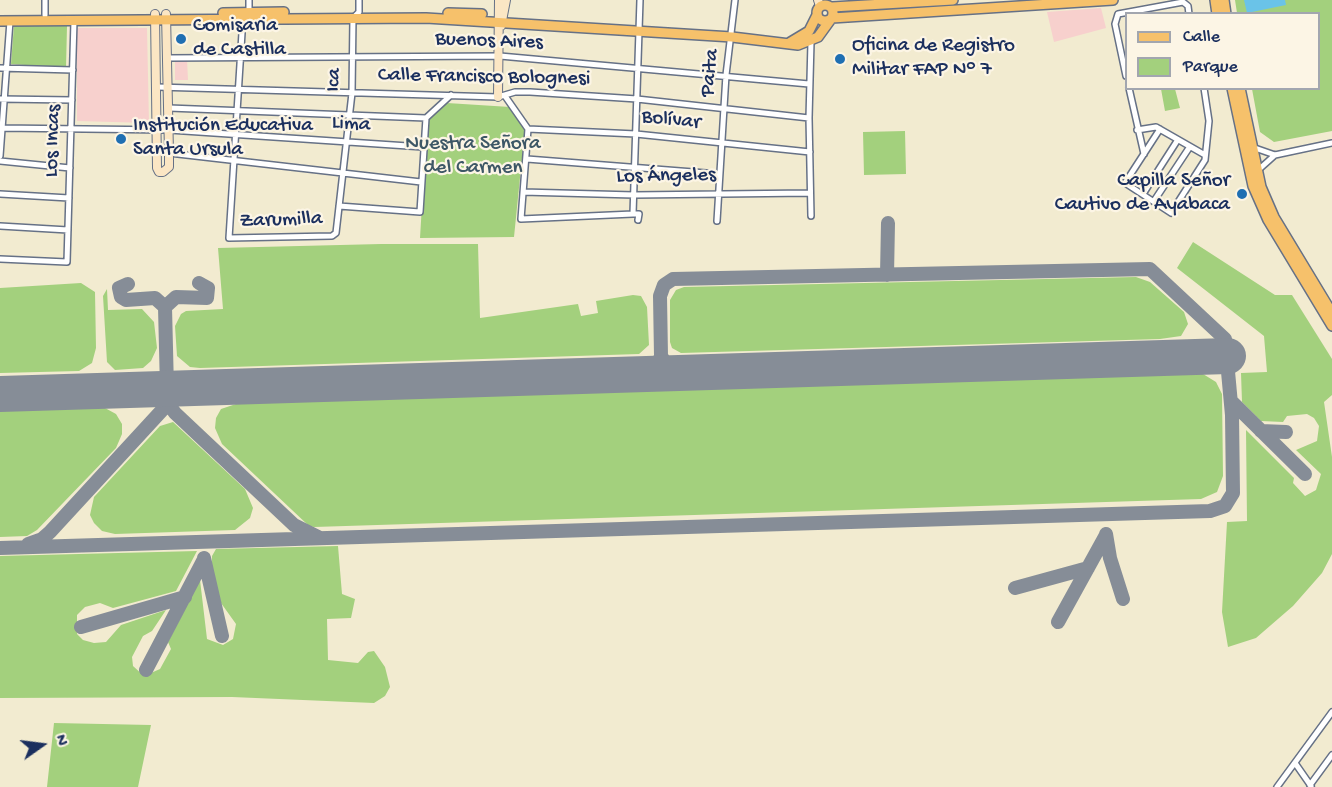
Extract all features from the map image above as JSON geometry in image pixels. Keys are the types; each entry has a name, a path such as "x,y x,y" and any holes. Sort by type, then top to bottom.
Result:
{"main road":[{"path":"899,8 953,0"},
{"path":"826,9 862,10 1113,0"},
{"path":"787,44 801,38 826,9"},
{"path":"0,21 74,21 166,16 356,15 722,32 732,37 787,44 811,42 818,38 826,9"},
{"path":"0,15 155,17"},
{"path":"1232,90 1253,173 1268,220 1323,304 1332,326"},
{"path":"1240,90 1253,173"},
{"path":"1323,304 1332,313"}],"street":[{"path":"45,0 45,15"},
{"path":"232,159 240,59 249,0"},
{"name":"Ica","path":"335,235 352,93 356,15 359,0"},
{"path":"499,0 501,97 528,129 521,219 633,213 639,214 638,220"},
{"path":"501,20 506,0"},
{"path":"633,213 639,0"},
{"name":"Paita","path":"717,221 726,75 735,0"},
{"path":"810,0 826,9"},
{"path":"1150,0 1151,7"},
{"path":"1127,12 1183,2 1188,6 1190,12"},
{"path":"1125,13 1118,14 1115,18 1125,70"},
{"path":"155,17 159,172 168,169 169,153 166,16"},
{"path":"0,156 10,21"},
{"name":"Los Incas","path":"0,259 67,262 74,21"},
{"path":"811,42 809,84 811,216"},
{"name":"Buenos Aires","path":"168,58 500,56 809,84"},
{"path":"0,68 73,70"},
{"name":"Calle Francisco Bolognesi","path":"157,87 501,97 515,92 637,99 809,118"},
{"path":"1129,90 1144,154"},
{"path":"1160,129 1125,183 1171,213 1205,155 1209,121 1204,90"},
{"path":"169,153 421,182 426,118 451,95"},
{"path":"3,99 72,100"},
{"path":"169,108 426,118"},
{"path":"1137,130 1156,127 1189,148 1205,155"},
{"name":"Lima","path":"1,128 169,130 423,147"},
{"name":"Bolívar","path":"528,129 636,134 810,152"},
{"path":"1143,194 1178,141"},
{"path":"1253,173 1275,155 1332,143"},
{"path":"1250,146 1275,155"},
{"path":"1154,201 1189,148"},
{"name":"Zarumilla","path":"232,159 228,238 335,235"},
{"path":"527,159 719,174"},
{"path":"0,161 70,168"},
{"name":"Zarumilla","path":"339,206 419,213 421,182"},
{"name":"Los Ángeles","path":"523,192 634,195 718,192 810,193"},
{"path":"0,194 69,198"},
{"path":"0,226 68,230"},
{"path":"1277,787 1332,712"},
{"path":"1295,763 1311,786 1332,755"}],"shaded area":[{"path":"1101,8 1106,28 1054,42 1047,12"},
{"path":"77,28 147,28 149,123 77,121"},
{"path":"187,59 188,80 175,80 175,60"}],"green space":[{"path":"1235,0 1332,0 1332,131 1274,142 1260,132 1252,90 1320,90 1320,12 1237,12"},
{"path":"14,25 67,26 66,68 11,64"},
{"path":"1161,90 1175,90 1180,108 1165,111"},
{"name":"Nuestra Señora del Carmen","path":"447,103 510,107 525,128 514,237 420,238 427,121"},
{"path":"905,131 906,174 864,175 863,132"},
{"path":"1193,242 1275,295 1292,295 1332,359 1332,395 1324,402 1332,457 1332,554 1322,573 1293,606 1256,638 1228,647 1222,612 1227,522 1247,521 1246,430 1294,478 1293,483 1305,496 1316,490 1321,474 1296,450 1317,441 1319,426 1314,418 1307,414 1287,416 1283,422 1261,421 1242,402 1241,373 1267,372 1264,336 1177,268"},
{"path":"478,244 480,318 578,304 581,316 598,313 596,301 633,295 641,296 647,307 649,345 639,354 200,368 190,367 177,356 175,326 181,314 186,311 223,309 218,248"},
{"path":"1136,277 1150,282 1184,312 1188,324 1181,336 1160,339 681,353 672,348 670,342 670,300 676,290 684,287"},
{"path":"81,283 95,292 96,348 92,363 79,371 0,373 0,288"},
{"path":"107,289 108,310 142,309 154,322 157,348 151,361 143,368 115,370 107,362 103,296"},
{"path":"1203,374 1216,382 1222,394 1223,476 1217,492 1201,499 314,527 309,526 222,444 215,428 216,418 221,409 239,403"},
{"path":"105,408 116,414 122,424 122,434 116,448 37,530 27,536 0,537 0,410"},
{"path":"173,422 245,489 253,508 250,518 235,530 115,534 102,531 90,515 94,497 160,426"},
{"path":"338,546 342,594 355,599 351,618 327,619 328,660 358,663 368,652 374,651 385,667 390,687 385,696 374,703 232,697 0,698 0,556 197,551 176,591 113,608 100,603 85,607 77,615 77,634 83,640 94,643 106,642 121,625 166,610 152,631 143,636 132,657 133,666 144,676 160,669 171,649 168,642 200,580 207,639 223,645 233,639 236,624 221,603 212,570 212,556 216,549"},
{"path":"54,723 151,725 138,787 47,787"}],"water":[{"path":"1244,0 1285,0 1286,5 1247,12"}],"taxiway":[{"path":"887,275 888,223"},
{"path":"0,548 1210,511 1225,506 1233,493 1232,415 1225,339 1150,269 673,279 664,285 660,296 661,356 672,373"},
{"path":"165,307 176,297 207,298 208,288 199,283"},
{"path":"28,544 42,539 50,532 165,407 167,389 165,307 155,298 126,300 121,297 119,288 128,284"},
{"path":"646,374 657,366 661,356"},
{"path":"1231,401 1305,474"},
{"path":"167,402 175,413 294,525 318,537"},
{"path":"1261,431 1286,432"},
{"path":"1106,534 1110,558 1123,599"},
{"path":"1058,622 1106,535"},
{"path":"204,558 222,636"},
{"path":"146,670 203,561"},
{"path":"1015,588 1088,568"},
{"path":"81,627 185,597"}],"runway":[{"path":"0,394 1228,356"}],"place":[{"name":"Comisaria de Castilla","path":"181,39"},
{"name":"Oficina de Registro Militar FAP N° 7","path":"840,59"},
{"name":"Institución Educativa Santa Ursula","path":"121,139"},
{"name":"Capilla Señor Cautivo de Ayabaca","path":"1242,194"}]}
